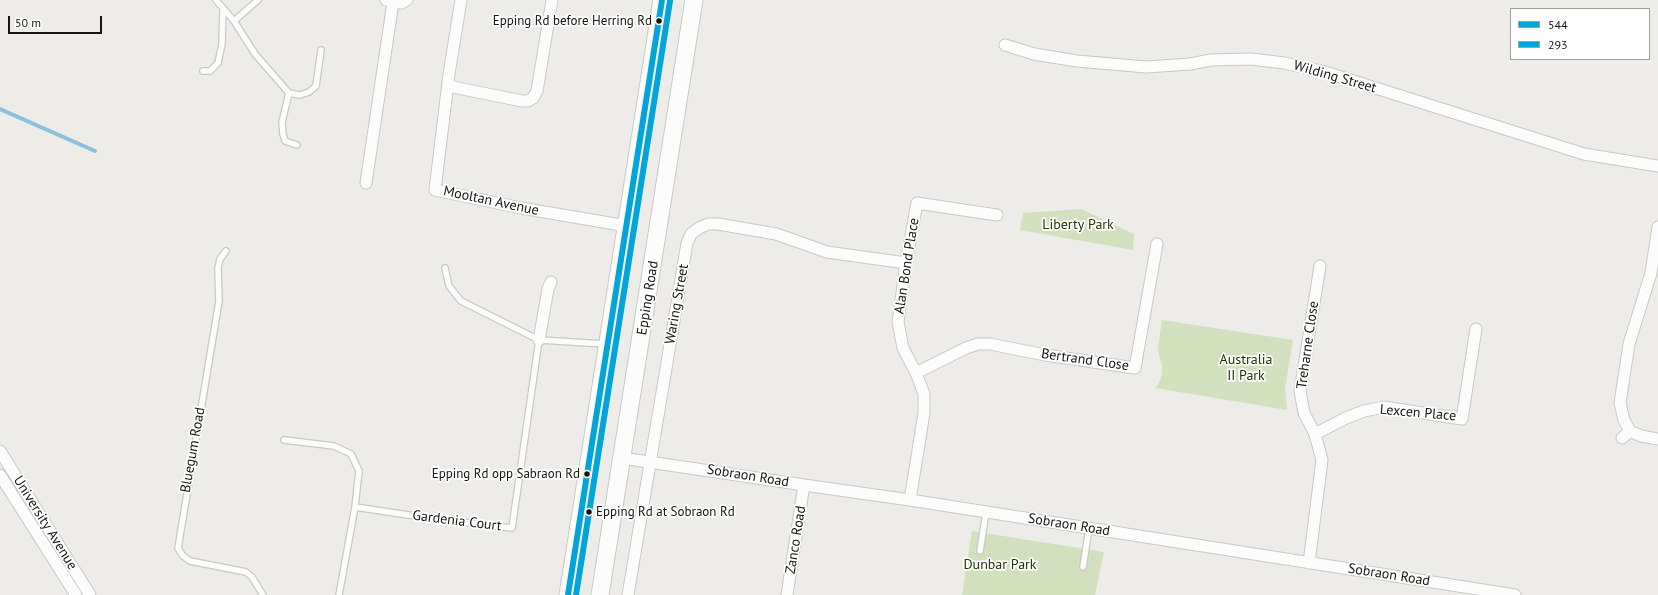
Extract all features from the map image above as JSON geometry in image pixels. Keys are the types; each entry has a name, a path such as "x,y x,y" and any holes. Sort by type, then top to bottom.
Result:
{"main road":[{"path":"568,595 662,0"},
{"name":"Epping Road","path":"600,595 694,0"}],"street":[{"path":"366,183 390,1 401,3 407,0"},
{"name":"Mooltan Avenue","path":"461,0 448,86 435,190 521,208 627,226"},
{"path":"448,86 522,101 528,101 533,98 537,91 552,0"},
{"name":"Wilding Street","path":"1005,45 1034,54 1077,61 1146,67 1190,64 1211,60 1251,60 1284,63 1322,71 1584,154 1658,166"},
{"name":"Alan Bond Place","path":"910,500 924,413 924,394 916,373 902,348 898,322 906,263 917,203 997,215"},
{"name":"Waring Street","path":"628,595 687,243 692,234 699,228 708,224 725,225 776,234 828,252 906,263"},
{"path":"1658,227 1651,274 1629,344 1620,403 1626,434 1658,439"},
{"name":"Bertrand Close","path":"916,373 966,348 978,344 990,344 1045,355 1135,368 1157,244"},
{"name":"Treharne Close","path":"1309,563 1322,460 1314,434 1304,413 1300,391 1320,266"},
{"path":"540,340 548,289 551,282"},
{"name":"Lexcen Place","path":"1314,434 1364,410 1384,407 1462,419 1476,329"},
{"name":"University Avenue","path":"0,451 90,595"},
{"name":"Sobraon Road","path":"622,458 910,500 1515,595"},
{"name":"University Avenue","path":"0,475 76,595"},
{"name":"Zanco Road","path":"787,595 804,485"}],"lane":[{"path":"216,0 234,21 255,54 289,93 300,95 309,92 316,86 320,50"},
{"path":"234,21 258,0"},
{"path":"203,72 210,71 218,63 221,49 223,9"},
{"path":"289,93 282,122 283,134 285,141 297,145"},
{"name":"Bluegum Road","path":"226,251 220,259 218,268 218,301 178,548 183,556 190,561 246,572 252,577 263,595"},
{"path":"446,268 449,286 461,301 540,340 608,344"},
{"name":"Gardenia Court","path":"355,507 435,519 512,528 540,340"},
{"path":"284,440 334,446 351,454 359,471 355,507 339,595"},
{"path":"980,550 986,512"},
{"path":"1083,567 1089,528"}],"green space":[{"name":"Liberty Park","path":"1081,209 1134,234 1133,250 1020,230 1023,213"},
{"name":"Australia II Park","path":"1162,320 1293,340 1285,389 1287,410 1155,388 1159,383 1162,374 1162,365 1158,347"},
{"name":"Dunbar Park","path":"972,531 1104,552 1095,595 962,595"}],"waterway":[{"path":"0,109 95,151"}],"transit line":[{"name":"544","path":"568,595 662,0"},
{"name":"293","path":"576,595 670,1"}],"place":[{"name":"Epping Rd before Herring Rd","path":"659,21"},
{"name":"Epping Rd opp Sabraon Rd","path":"587,474"},
{"name":"Epping Rd at Sobraon Rd","path":"589,512"}]}
